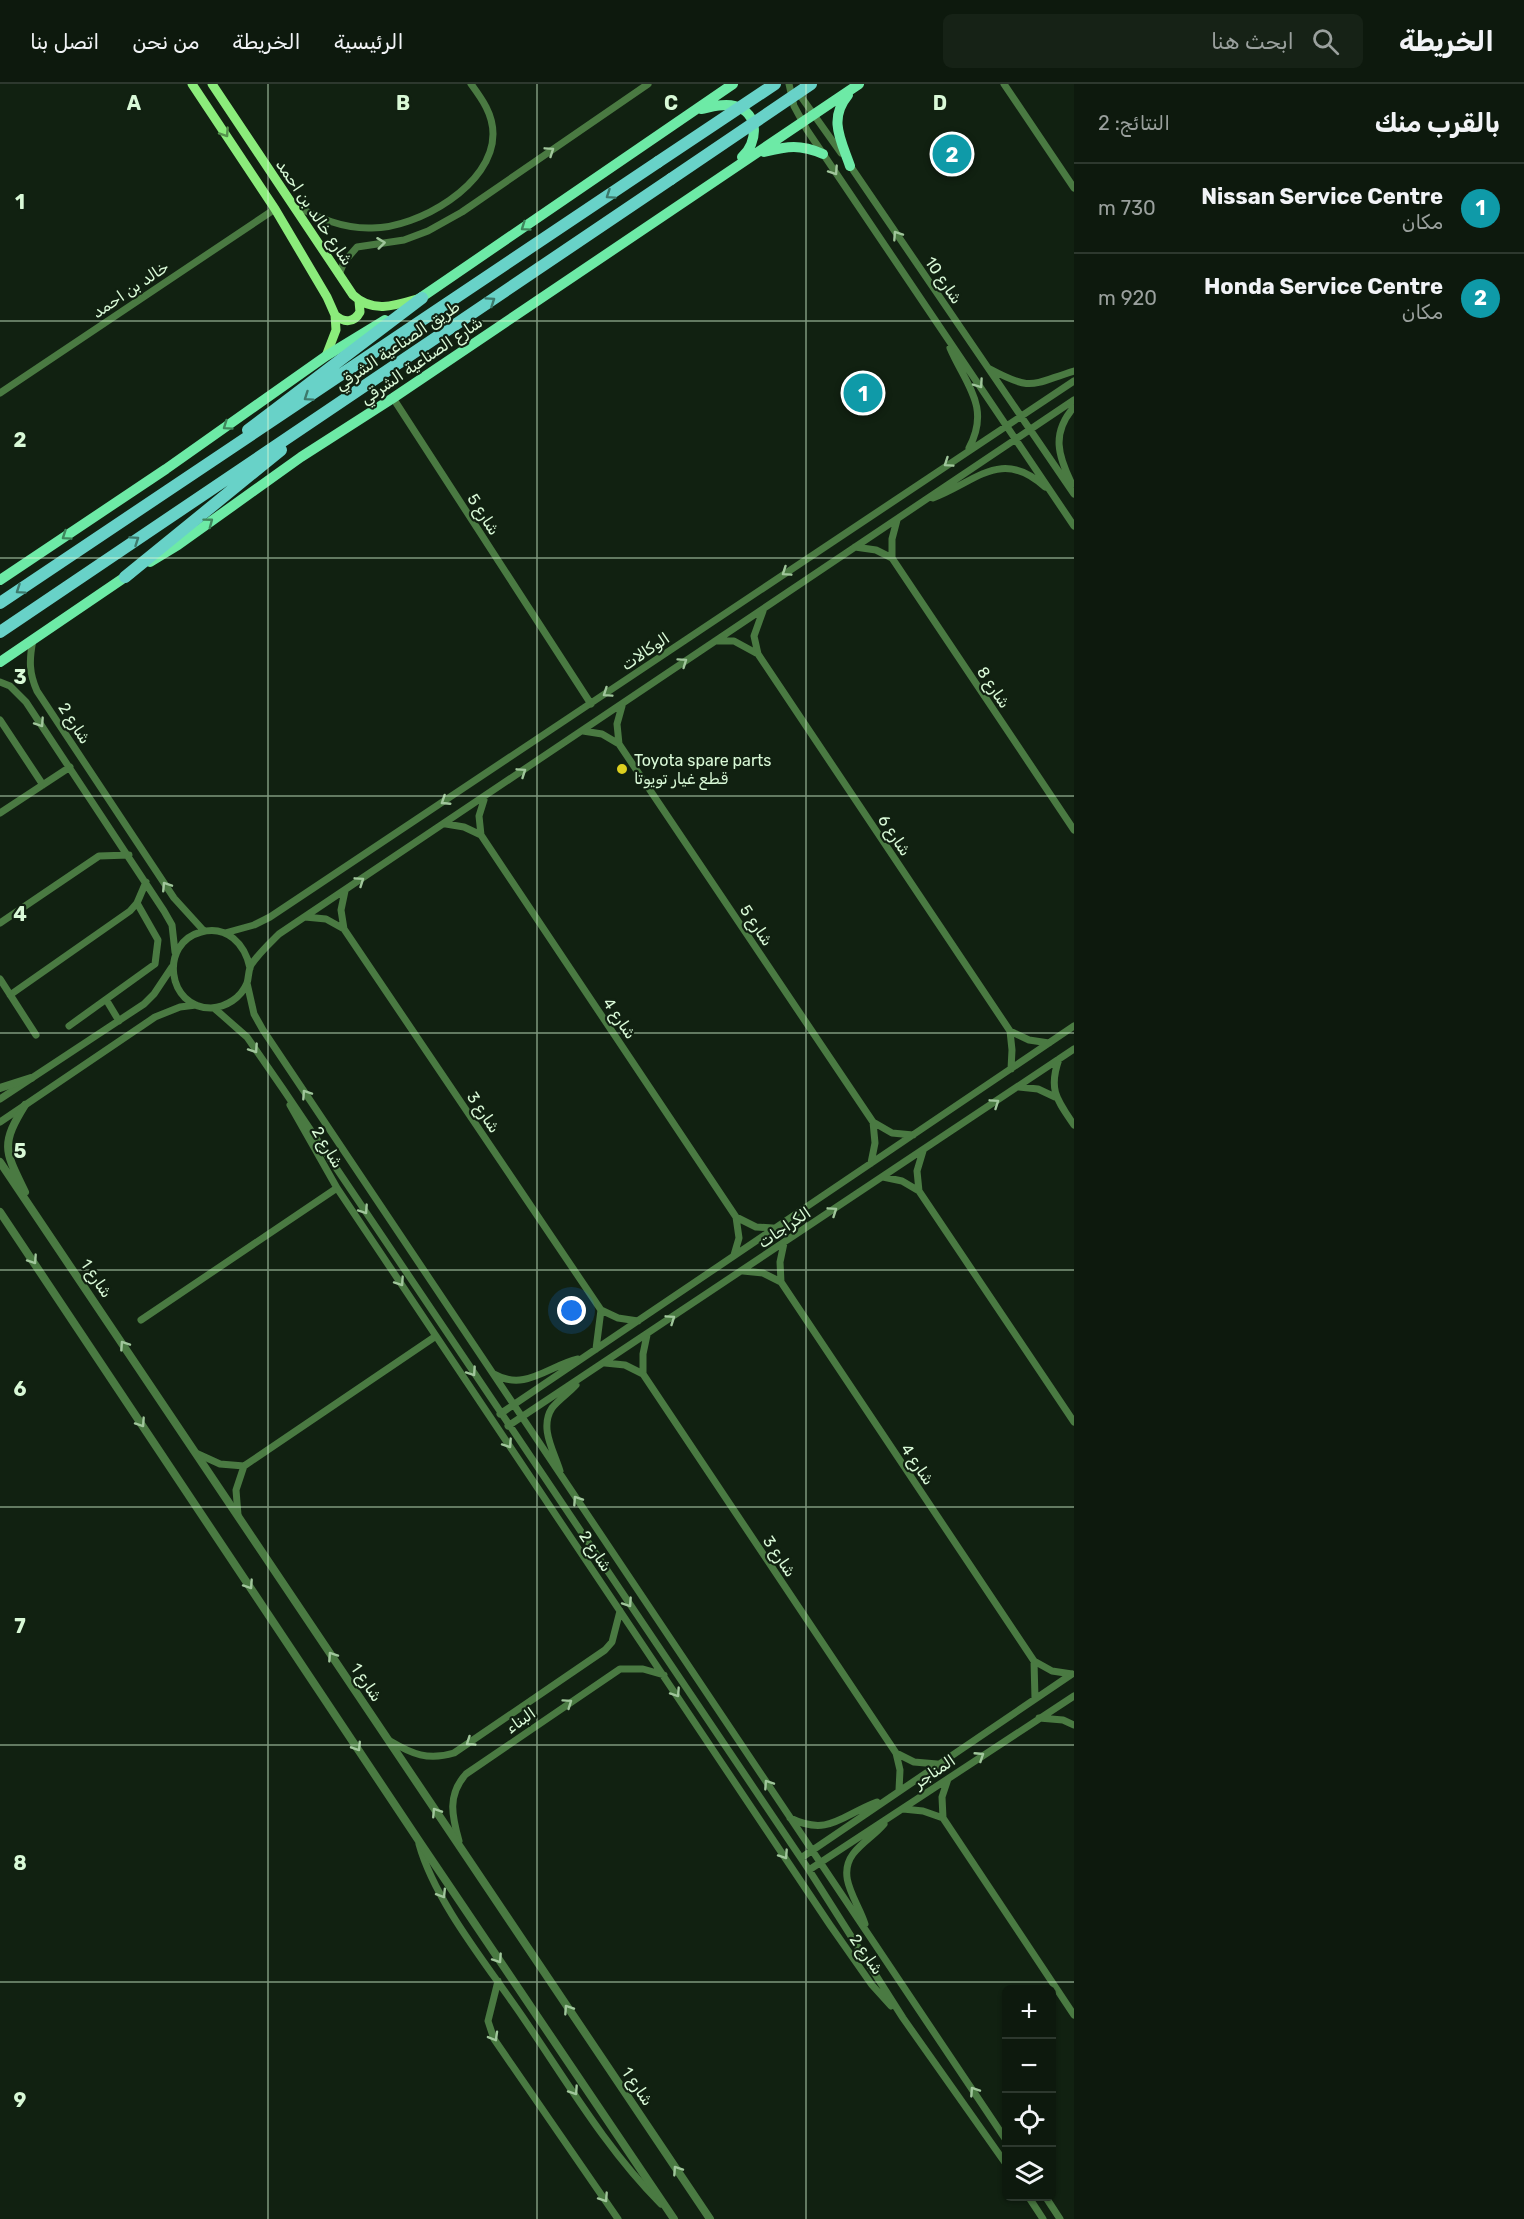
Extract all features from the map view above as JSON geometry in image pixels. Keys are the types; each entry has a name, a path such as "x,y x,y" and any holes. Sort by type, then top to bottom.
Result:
{"highway":[{"name":"طريق الصناعية الشرقي","path":"0,603 775,84"},
{"name":"طريق الصناعية الشرقي","path":"0,632 213,487 304,429 811,84"},
{"path":"208,464 267,413 422,298"},
{"path":"125,577 261,469 304,429"}],"main road":[{"name":"شارع خالد بن احمد","path":"192,84 275,208 327,297 335,315"},
{"name":"شارع خالد بن احمد","path":"212,84 289,202 359,301"},
{"path":"0,580 166,469 327,356 422,298 733,84"},
{"path":"850,166 838,133 836,117 841,104 857,85"},
{"name":"شارع الصناعية الشرقي","path":"0,662 125,577 178,545 301,457 393,398 857,85"},
{"path":"694,111 728,105 743,110 751,118 755,132 754,143 723,176"},
{"path":"755,154 792,145 804,146 823,154"},
{"path":"335,315 345,321 352,320 360,312 359,301 384,307 422,298"},
{"path":"327,356 335,335 335,315"}],"street":[{"path":"289,202 324,220 363,228 392,226 435,210 454,197 481,169 492,146 490,114 471,84"},
{"path":"339,275 344,262 357,247 404,240 428,231 462,212 648,84"},
{"name":"شارع 10","path":"787,84 814,114 1074,494"},
{"name":"شارع 10","path":"787,84 789,95 802,122 1074,526"},
{"path":"1004,84 1074,188"},
{"name":"خالد بن احمد","path":"0,393 275,208"},
{"name":"شارع 10","path":"944,334 979,413 978,431 968,450"},
{"path":"987,367 1026,385 1040,385 1074,371"},
{"name":"الوكالات","path":"225,933 254,925 270,917 1074,381"},
{"name":"شارع 5","path":"393,398 591,704"},
{"name":"الوكالات","path":"250,968 279,934 1074,400"},
{"path":"1074,407 1062,424 1058,448 1060,459 1074,489"},
{"name":"الوكالات","path":"920,504 986,471 1006,467 1031,476 1053,495"},
{"path":"855,547 876,550 892,558 892,539 897,519"},
{"name":"شارع 8","path":"892,558 1074,830"},
{"path":"758,654 754,636 759,617 764,609"},
{"name":"شارع 2","path":"33,639 30,670 37,691 174,898 204,931"},
{"path":"714,641 734,641 758,654"},
{"name":"شارع 6","path":"758,654 1010,1031"},
{"name":"شارع 2","path":"0,682 10,686 26,702 129,855 172,925 175,954"},
{"path":"619,744 617,724 622,705"},
{"path":"0,720 43,785"},
{"path":"583,731 602,734 619,744"},
{"name":"شارع 5","path":"619,744 873,1122"},
{"path":"0,813 69,767"},
{"path":"481,835 479,816 485,797"},
{"path":"445,824 464,826 481,835"},
{"name":"شارع 4","path":"481,835 736,1217"},
{"path":"0,923 99,856 118,853 129,855"},
{"path":"10,995 130,911 137,903 146,882"},
{"path":"344,929 341,910 345,891"},
{"path":"69,1026 150,970 158,956 158,940 137,903"},
{"path":"305,917 326,919 344,929"},
{"name":"شارع 3","path":"344,929 601,1310"},
{"path":"0,1099 119,1021 154,994 172,966 175,954 187,939 204,931 225,933 243,947 250,968 247,984 234,1000 214,1008 196,1005 180,1007 155,1017 0,1122"},
{"path":"172,966 178,989 196,1005"},
{"path":"0,979 36,1035"},
{"name":"شارع 2","path":"247,984 254,1014 262,1030 1002,2134"},
{"path":"107,1001 119,1021"},
{"name":"شارع 2","path":"214,1008 236,1025 283,1089 801,1858 903,2019 1002,2158"},
{"name":"الكراجات","path":"500,1414 1074,1026"},
{"path":"1011,1069 1010,1031 1029,1040 1049,1043"},
{"name":"الكراجات","path":"508,1426 1074,1049"},
{"path":"1055,1097 1054,1078 1059,1059"},
{"path":"0,1088 31,1078"},
{"path":"1019,1087 1038,1089 1055,1097 1074,1125"},
{"name":"شارع 2","path":"283,1089 296,1120 337,1188 866,1977 903,2019"},
{"path":"25,1105 10,1130 6,1145 10,1160 38,1219"},
{"path":"873,1122 892,1132 913,1135"},
{"path":"870,1164 875,1143 873,1122"},
{"path":"919,1191 918,1171 923,1151"},
{"name":"شارع 1","path":"0,1162 710,2219"},
{"path":"883,1178 902,1181 919,1191 1074,1422"},
{"path":"141,1320 337,1188"},
{"path":"0,1212 419,1841 673,2217"},
{"path":"736,1217 756,1227 775,1228"},
{"path":"733,1257 739,1238 736,1217"},
{"path":"743,1270 763,1273 781,1282 780,1262 784,1243"},
{"name":"شارع 4","path":"781,1282 1034,1661"},
{"path":"596,1349 601,1310 618,1318 638,1321"},
{"path":"605,1363 624,1365 643,1374 643,1354 647,1335"},
{"path":"238,1516 236,1490 244,1466 436,1336"},
{"name":"الكراجات","path":"492,1374 506,1380 522,1381 584,1357"},
{"name":"شارع 3","path":"643,1374 896,1753 900,1770 899,1790"},
{"name":"شارع 2","path":"561,1477 547,1433 548,1416 557,1402 582,1378"},
{"path":"198,1454 220,1464 244,1466"},
{"name":"البناء","path":"388,1739 418,1756 440,1758 454,1753 605,1650 612,1642 620,1611"},
{"path":"1034,1661 1052,1671 1073,1673"},
{"path":"1034,1661 1035,1699"},
{"name":"البناء","path":"461,1850 452,1806 458,1783 466,1774 620,1669 643,1668 664,1675"},
{"name":"المناجر","path":"801,1858 1073,1673"},
{"name":"المناجر","path":"809,1870 1074,1696"},
{"path":"1039,1718 1063,1720 1074,1725"},
{"path":"896,1753 914,1762 937,1764"},
{"path":"949,1777 942,1797 943,1818 1074,2015"},
{"name":"المناجر","path":"790,1817 810,1826 827,1826 888,1797"},
{"path":"903,1809 923,1811 943,1818"},
{"name":"شارع 2","path":"867,1932 848,1884 847,1868 853,1854 889,1818"},
{"path":"419,1841 429,1874 498,1981 620,2158 673,2217"},
{"path":"498,1981 488,2021 494,2039 618,2219"},
{"path":"1031,2201 1043,2219"},
{"path":"1048,2201 1060,2219"}],"place":[{"name":"Honda Service Centre","path":"952,154"},
{"name":"Nissan Service Centre","path":"863,393"},
{"name":"Toyota spare parts قطع غيار تويوتا","path":"622,769"}]}
